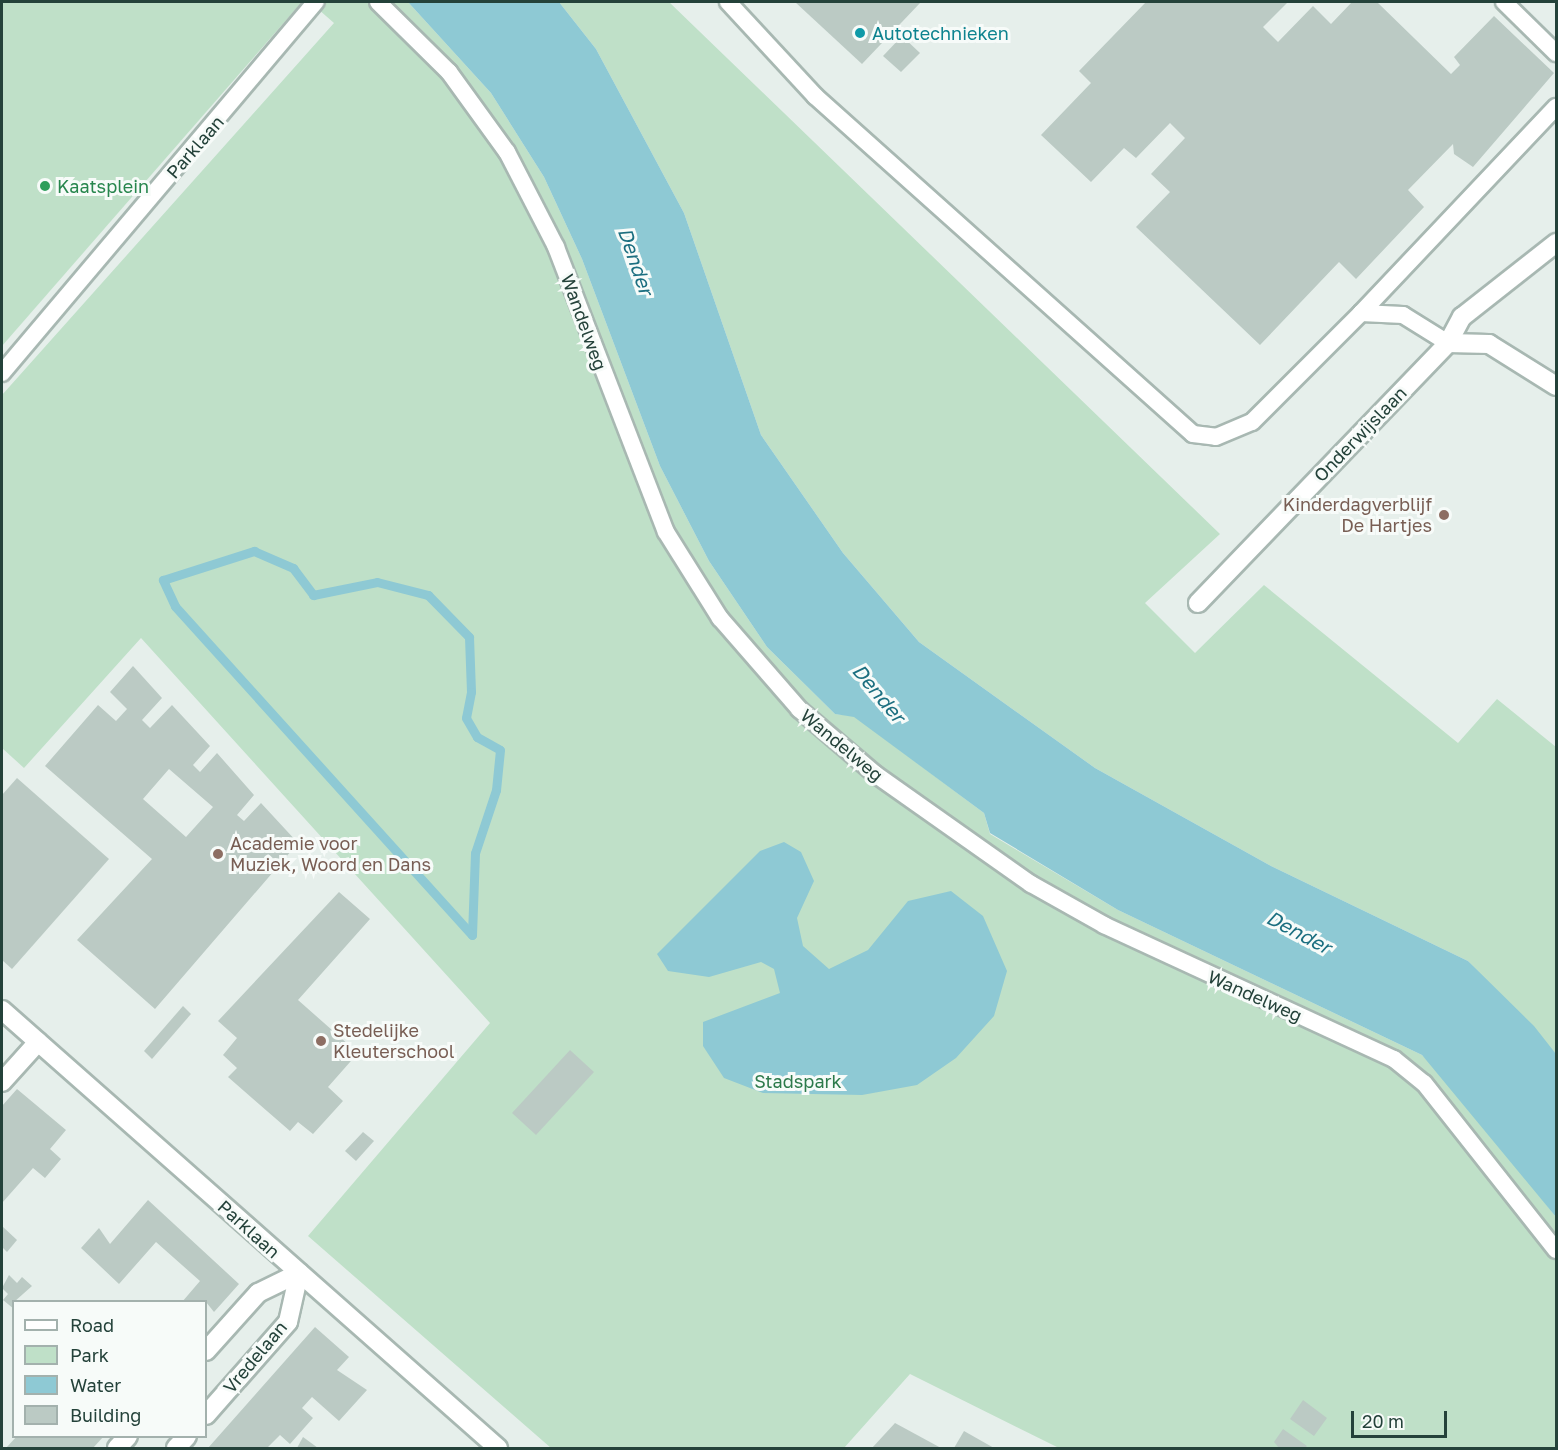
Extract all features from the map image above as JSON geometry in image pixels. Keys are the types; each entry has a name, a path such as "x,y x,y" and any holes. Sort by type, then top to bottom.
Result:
{"street":[{"name":"Onderwijslaan","path":"1198,603 1448,343 1462,317 1557,243"},
{"path":"1448,343 1489,344 1557,386"},
{"name":"Parklaan","path":"2,1010 498,1449"},
{"path":"2,1082 38,1042"},
{"path":"207,1350 258,1293 299,1273"},
{"name":"Vredelaan","path":"207,1414 288,1322 299,1273"}],"lane":[{"name":"Parklaan","path":"2,373 316,2"},
{"name":"Wandelweg","path":"378,2 448,72 507,152 556,247 666,532 720,618 799,709 875,774 1031,884 1104,926 1394,1059 1424,1083 1557,1250"},
{"path":"728,2 815,96 1193,434 1216,437 1252,422 1361,313 1557,107"},
{"path":"1504,2 1557,53"},
{"path":"1361,313 1403,315 1448,343"}],"green space":[{"path":"2,2 302,2 2,346"},
{"name":"Stadspark","path":"310,2 408,2 491,93 544,177 582,259 660,466 709,561 767,647 835,714 854,716 984,813 990,834 1118,910 1422,1055 1455,1088 1556,1217 1556,1448 1059,1448 910,1374 844,1448 551,1448 308,1236 490,1023 141,638 24,768 2,748 2,395 334,23"},
{"path":"559,2 669,2 1220,534 1145,603 1195,653 1264,585 1458,743 1497,699 1556,747 1556,1054 1468,961 1271,866 1095,768 919,642 843,553 761,435 684,213 596,49"}],"water":[{"name":"Dender","path":"408,2 559,2 596,49 684,213 761,435 843,553 919,642 1095,768 1271,866 1468,961 1534,1026 1556,1054 1556,1217 1422,1055 1118,910 990,833 984,813 854,717 835,714 767,647 709,561 660,466 582,259 544,177 491,93"},
{"path":"784,842 801,852 814,881 797,918 803,946 829,969 868,950 908,901 951,891 983,916 1007,971 994,1016 956,1058 917,1085 862,1095 763,1093 724,1078 703,1046 703,1022 780,993 774,969 761,962 709,977 668,971 657,954 760,851"}],"building":[{"name":"Autotechnieken","path":"795,2 921,2 862,64"},
{"path":"1146,2 1288,2 1263,27 1278,42 1313,6 1331,24 1352,2 1377,2 1451,74 1460,65 1454,57 1494,16 1554,73 1473,167 1454,154 1453,144 1408,190 1424,207 1356,279 1339,262 1260,345 1136,227 1170,192 1151,174 1185,138 1170,123 1136,158 1124,148 1091,182 1041,135 1091,83 1079,71"},
{"path":"902,36 920,53 901,72 883,56"},
{"path":"133,666 162,698 142,720 150,728 172,705 210,746 193,765 200,772 217,753 254,795 237,815 244,821 261,803 298,843 280,864 268,854 263,860 274,871 155,1009 77,940 152,859 45,766 98,705 116,721 127,709 110,692","holes":["169,769 213,807 186,837 143,799"]},
{"path":"17,778 109,859 12,969 2,960 2,795"},
{"path":"339,892 370,919 298,1000 358,1053 328,1087 343,1101 313,1134 298,1122 290,1131 228,1077 237,1068 223,1055 237,1038 218,1021"},
{"path":"183,1006 191,1014 152,1059 144,1051"},
{"path":"570,1050 594,1072 536,1135 512,1113"},
{"path":"17,1089 66,1130 50,1149 61,1159 45,1178 33,1168 2,1203 2,1106"},
{"path":"363,1132 374,1141 356,1161 345,1151"},
{"path":"148,1200 239,1284 214,1312 207,1300 184,1300 200,1281 156,1242 119,1284 81,1248 99,1228 110,1244"},
{"path":"2,1226 17,1240 7,1252 2,1247"},
{"path":"9,1275 17,1283 22,1277 32,1286 16,1300 12,1300 12,1307 3,1300 8,1294 2,1288"},
{"path":"315,1327 349,1357 337,1370 367,1390 339,1421 312,1397 302,1408 313,1418 290,1444 280,1435 267,1448 208,1448"},
{"path":"1303,1400 1327,1418 1314,1436 1290,1419"},
{"path":"895,1423 941,1448 872,1448"},
{"path":"1283,1429 1307,1446 1305,1448 1279,1448 1274,1442"},
{"path":"964,1431 994,1448 954,1448"},
{"path":"303,1437 318,1448 297,1448"},
{"path":"15,1438 102,1438 93,1448 6,1448"}],"waterway":[{"path":"254,551 293,568 313,595 377,582 428,595 469,637 471,692 466,718 477,737 500,750 496,790 475,853 472,935 175,606 163,580 254,551"}],"place":[{"name":"Autotechnieken","path":"860,33"},
{"name":"Kaatsplein","path":"45,186"},
{"name":"Kinderdagverblijf De Hartjes","path":"1444,515"},
{"name":"Academie voor Muziek, Woord en Dans","path":"218,854"},
{"name":"Stedelijke Kleuterschool","path":"321,1041"}]}
